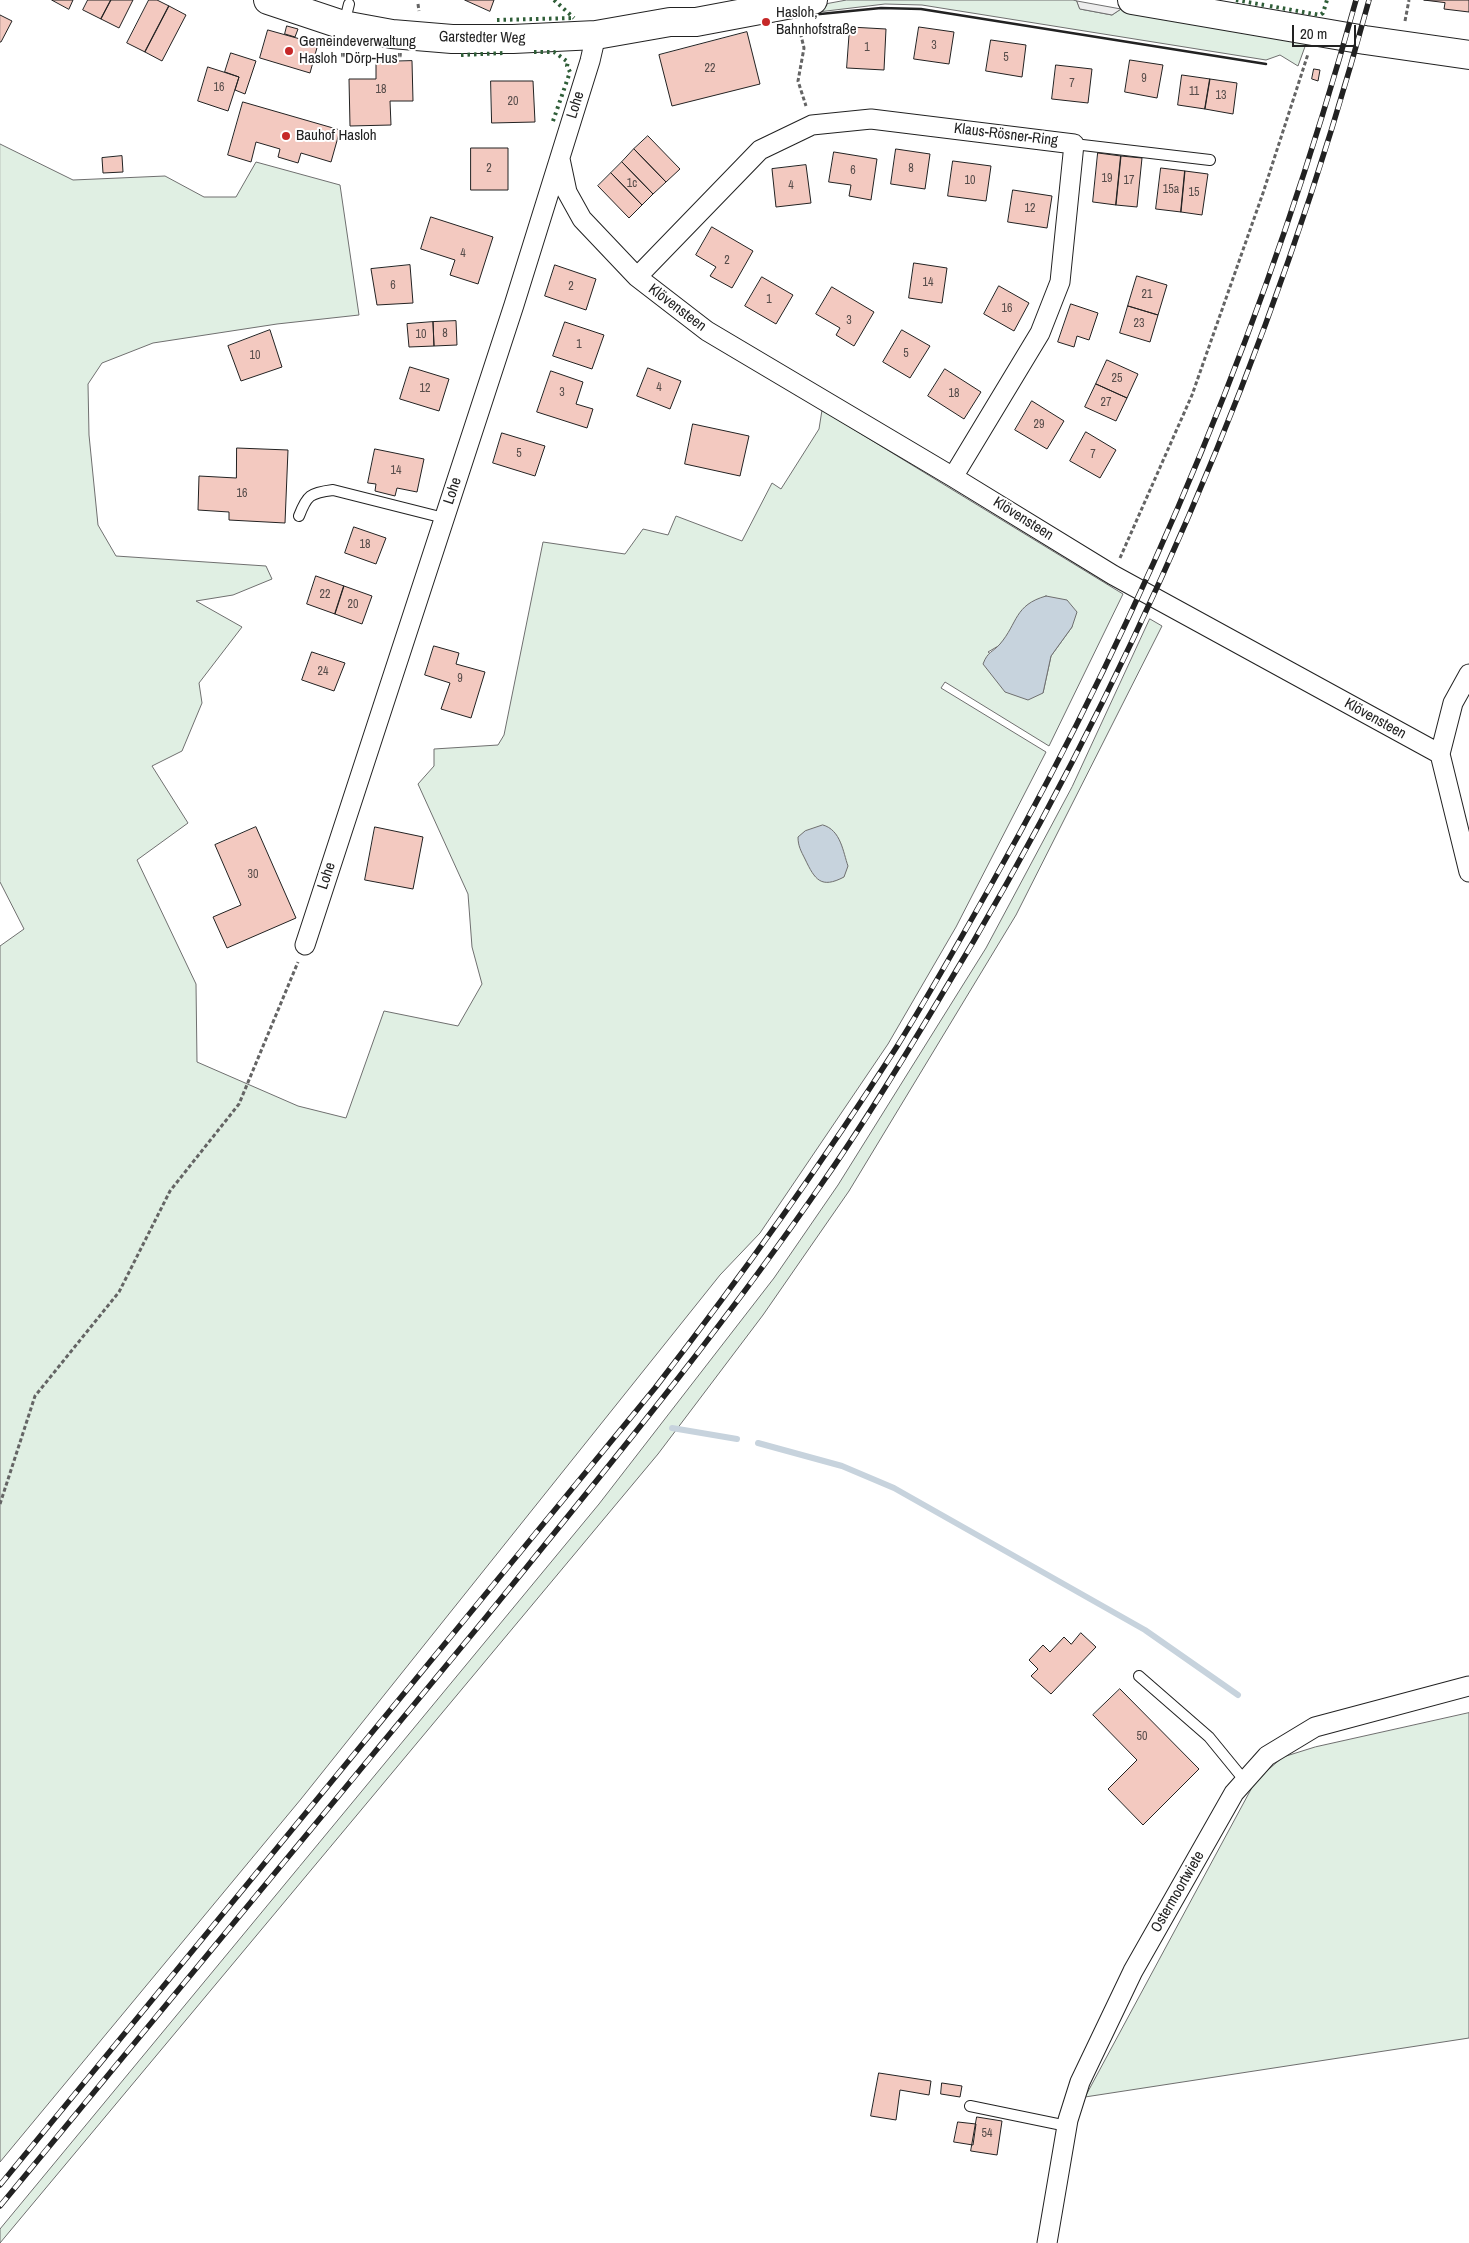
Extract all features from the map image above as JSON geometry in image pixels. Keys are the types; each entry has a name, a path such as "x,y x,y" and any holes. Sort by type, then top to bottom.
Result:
{"main road":[{"name":"Garstedter Weg","path":"268,0 346,15 392,34 452,39 513,40 596,35 670,22 696,22 803,2"},
{"name":"Garstedter Weg","path":"670,22 691,10 723,0"},
{"path":"1132,0 1316,32 1469,55"}],"street":[{"name":"Lohe","path":"305,945 560,159 596,35"},
{"name":"Klaus-Rösner-Ring","path":"637,277 760,150 812,125 871,119 1074,144 1060,282 1040,332 953,476"},
{"name":"Klövensteen","path":"560,159 567,192 582,219 637,277 707,331 953,476 1113,575 1440,754"},
{"path":"1469,674 1454,703 1440,754 1469,872"},
{"name":"Ostermoortwiete","path":"1046,2243 1067,2126 1080,2082 1133,1971 1234,1793 1267,1756 1315,1727 1469,1686"}],"lane":[{"path":"1074,144 1210,160"},
{"path":"299,516 306,499 316,492 333,490 444,518"},
{"path":"1139,1676 1209,1737 1245,1781"},
{"path":"970,2106 1067,2126"}],"path":[{"path":"803,2 804,48 798,81 812,125"},
{"path":"418,4 419,13"},
{"path":"1113,575 1192,395 1263,193 1316,32"},
{"path":"0,1504 35,1396 119,1292 170,1190 239,1104 305,945"}],"green space":[{"path":"847,0 1073,0 1077,1 1080,9 1112,15 1121,9 1307,41 1298,66 1280,55 1266,60 922,5 885,4 801,14 800,9"},
{"path":"0,144 73,180 165,176 204,197 236,197 256,162 340,185 359,315 277,324 153,343 102,363 88,384 89,435 98,525 116,556 266,566 272,579 233,595 196,601 242,627 199,683 202,703 182,751 152,766 188,823 137,860 196,984 197,1062 298,1106 346,1118 384,1011 458,1026 482,984 472,947 468,894 418,784 434,766 434,749 498,745 504,735 543,542 625,554 643,529 668,535 676,516 742,541 772,483 781,489 819,429 822,410 1123,594 1049,746 945,682 941,688 1046,752 956,927 888,1044 760,1233 720,1275 301,1799 0,2162 0,946 24,929 0,882","holes":["1072,627 1051,656 1043,693 988,652 1000,645"]},
{"path":"1150,619 1162,626 1016,915 849,1191 763,1315 658,1454 0,2243 0,2229 599,1504 774,1278 838,1185 986,948 1072,787"},
{"path":"1469,1713 1469,2038 1085,2097 1256,1780 1283,1757 1315,1747"}],"shaded area":[{"path":"1077,1 1121,9 1112,15 1080,9"},
{"path":"1046,596 1067,600 1077,612 1072,627 1051,656 1043,693 1028,700 1005,692 983,664 988,654 1006,636 1022,610 1028,604"},
{"path":"823,825 838,836 848,866 844,877 836,881 824,882 816,877 799,846 798,837 805,831"}],"building":[{"path":"52,0 73,0 69,9"},
{"path":"88,0 111,0 101,19 83,10"},
{"path":"111,0 133,0 119,28 101,19"},
{"path":"149,0 157,0 169,6 145,52 127,43"},
{"path":"465,0 494,0 490,11"},
{"path":"1424,0 1469,0 1469,12 1444,9 1445,3"},
{"path":"169,6 186,15 162,61 145,52"},
{"path":"0,15 12,21 1,42 0,42"},
{"path":"287,26 298,29 295,37 285,34"},
{"path":"850,27 886,29 884,70 847,68"},
{"path":"919,27 954,32 949,64 914,59"},
{"name":"Gemeindeverwaltung Hasloh \"Dörp-Hus\"","path":"268,30 318,44 310,73 260,58"},
{"path":"747,32 760,84 672,106 659,55"},
{"path":"991,40 1026,45 1022,77 986,71"},
{"path":"231,53 256,61 245,94 235,90 239,77 225,72"},
{"path":"1130,60 1163,65 1157,98 1125,92"},
{"path":"412,61 413,101 390,101 391,125 350,126 349,79 376,79 376,62"},
{"path":"1056,65 1092,69 1088,103 1052,99"},
{"path":"208,67 239,77 228,111 198,101"},
{"path":"1314,69 1320,70 1318,81 1312,79"},
{"path":"1182,75 1210,79 1205,109 1178,105"},
{"path":"1210,79 1237,83 1233,114 1205,109"},
{"path":"491,81 533,81 535,122 492,123"},
{"name":"Bauhof Hasloh","path":"243,102 340,130 331,162 301,153 298,163 278,157 280,149 256,142 251,162 228,155"},
{"path":"648,136 680,169 666,182 634,149"},
{"path":"471,148 508,148 508,190 471,190"},
{"path":"634,149 666,182 653,194 622,162"},
{"path":"896,149 930,154 925,189 891,184"},
{"path":"834,152 877,159 871,200 849,196 851,185 829,182"},
{"path":"1098,153 1121,156 1116,205 1093,202"},
{"path":"122,156 123,172 103,173 102,158"},
{"path":"1121,156 1142,158 1137,207 1116,205"},
{"path":"953,161 991,166 986,201 948,196"},
{"path":"622,162 653,194 642,205 611,173"},
{"path":"806,165 811,203 776,207 772,169"},
{"path":"1161,168 1185,171 1181,212 1156,209"},
{"path":"1185,171 1208,174 1202,215 1181,212"},
{"path":"611,173 642,205 629,218 598,186"},
{"path":"1013,190 1052,196 1047,228 1008,222"},
{"path":"431,217 493,237 478,284 450,275 455,260 421,249"},
{"path":"712,227 753,251 732,288 710,276 716,267 696,255"},
{"path":"914,263 947,268 942,303 909,298"},
{"path":"410,265 413,303 377,305 371,269"},
{"path":"555,265 596,279 586,310 545,296"},
{"path":"1137,276 1167,285 1158,315 1128,306"},
{"path":"762,277 793,295 776,324 745,306"},
{"path":"999,286 1029,303 1014,331 984,314"},
{"path":"832,287 874,312 854,346 836,335 840,328 816,314"},
{"path":"1071,304 1098,313 1089,340 1077,336 1074,347 1058,342"},
{"path":"1128,306 1158,315 1150,342 1120,333"},
{"path":"456,321 457,345 434,346 433,322"},
{"path":"433,322 434,346 409,347 407,324"},
{"path":"565,322 604,335 592,369 553,356"},
{"path":"270,330 282,367 241,381 228,346"},
{"path":"902,330 930,346 910,378 883,362"},
{"path":"1107,360 1138,374 1127,398 1096,384"},
{"path":"410,367 449,379 439,411 400,399"},
{"path":"648,368 681,381 670,409 637,396"},
{"path":"945,369 981,392 964,419 928,396"},
{"path":"551,371 583,382 576,404 593,409 587,428 537,412"},
{"path":"1096,384 1127,398 1116,421 1085,407"},
{"path":"1032,401 1064,421 1047,449 1015,430"},
{"path":"693,424 749,436 740,476 685,464"},
{"path":"1086,432 1116,450 1100,478 1070,461"},
{"path":"502,433 545,446 535,476 493,463"},
{"path":"237,448 288,450 285,523 229,520 229,512 198,510 199,476 236,478"},
{"path":"375,449 424,459 417,492 397,488 395,496 375,491 376,484 368,483"},
{"path":"354,527 386,538 376,564 345,553"},
{"path":"316,576 344,586 335,614 307,604"},
{"path":"344,586 372,596 362,624 335,614"},
{"path":"434,646 459,653 456,664 485,672 471,718 441,709 450,683 425,675"},
{"path":"312,652 345,663 334,691 302,680"},
{"path":"256,827 296,918 227,948 213,917 241,905 215,845"},
{"path":"375,827 423,837 413,889 365,880"},
{"path":"1081,1633 1096,1647 1051,1694 1031,1676 1038,1669 1029,1660 1043,1645 1050,1652 1064,1637 1071,1644"},
{"path":"1120,1689 1199,1769 1143,1825 1108,1789 1137,1760 1093,1715"},
{"path":"879,2073 931,2081 929,2095 900,2090 896,2120 871,2116"},
{"path":"942,2083 962,2086 960,2097 941,2094"},
{"path":"977,2117 1002,2121 997,2155 971,2151"},
{"path":"958,2122 976,2124 973,2145 954,2142"}],"waterway":[{"path":"672,1428 737,1439"},
{"path":"758,1443 842,1466 894,1488 1145,1630 1238,1695"}],"railway":[{"path":"0,2185 655,1388 779,1221 839,1135 896,1048 968,926 1048,780 1153,564 1245,342 1285,229 1322,115 1356,0"},
{"path":"0,2206 478,1627 700,1351 840,1157 897,1069 1007,883 1072,763 1132,640 1189,516 1241,389 1288,261 1331,131 1369,0"}],"hedge":[{"path":"554,0 574,18"},
{"path":"1236,0 1264,5"},
{"path":"1270,6 1320,15 1323,13 1327,0"},
{"path":"497,20 574,18"},
{"path":"534,52 554,52 568,62 567,66 570,72 552,124"},
{"path":"461,55 504,53"}],"wall":[{"path":"810,15 881,8 921,9 1266,64"}],"place":[{"name":"Hasloh, Bahnhofstraße","path":"766,22"},
{"name":"Gemeindeverwaltung Hasloh \"Dörp-Hus\"","path":"289,51"},
{"name":"Bauhof Hasloh","path":"286,136"}]}
